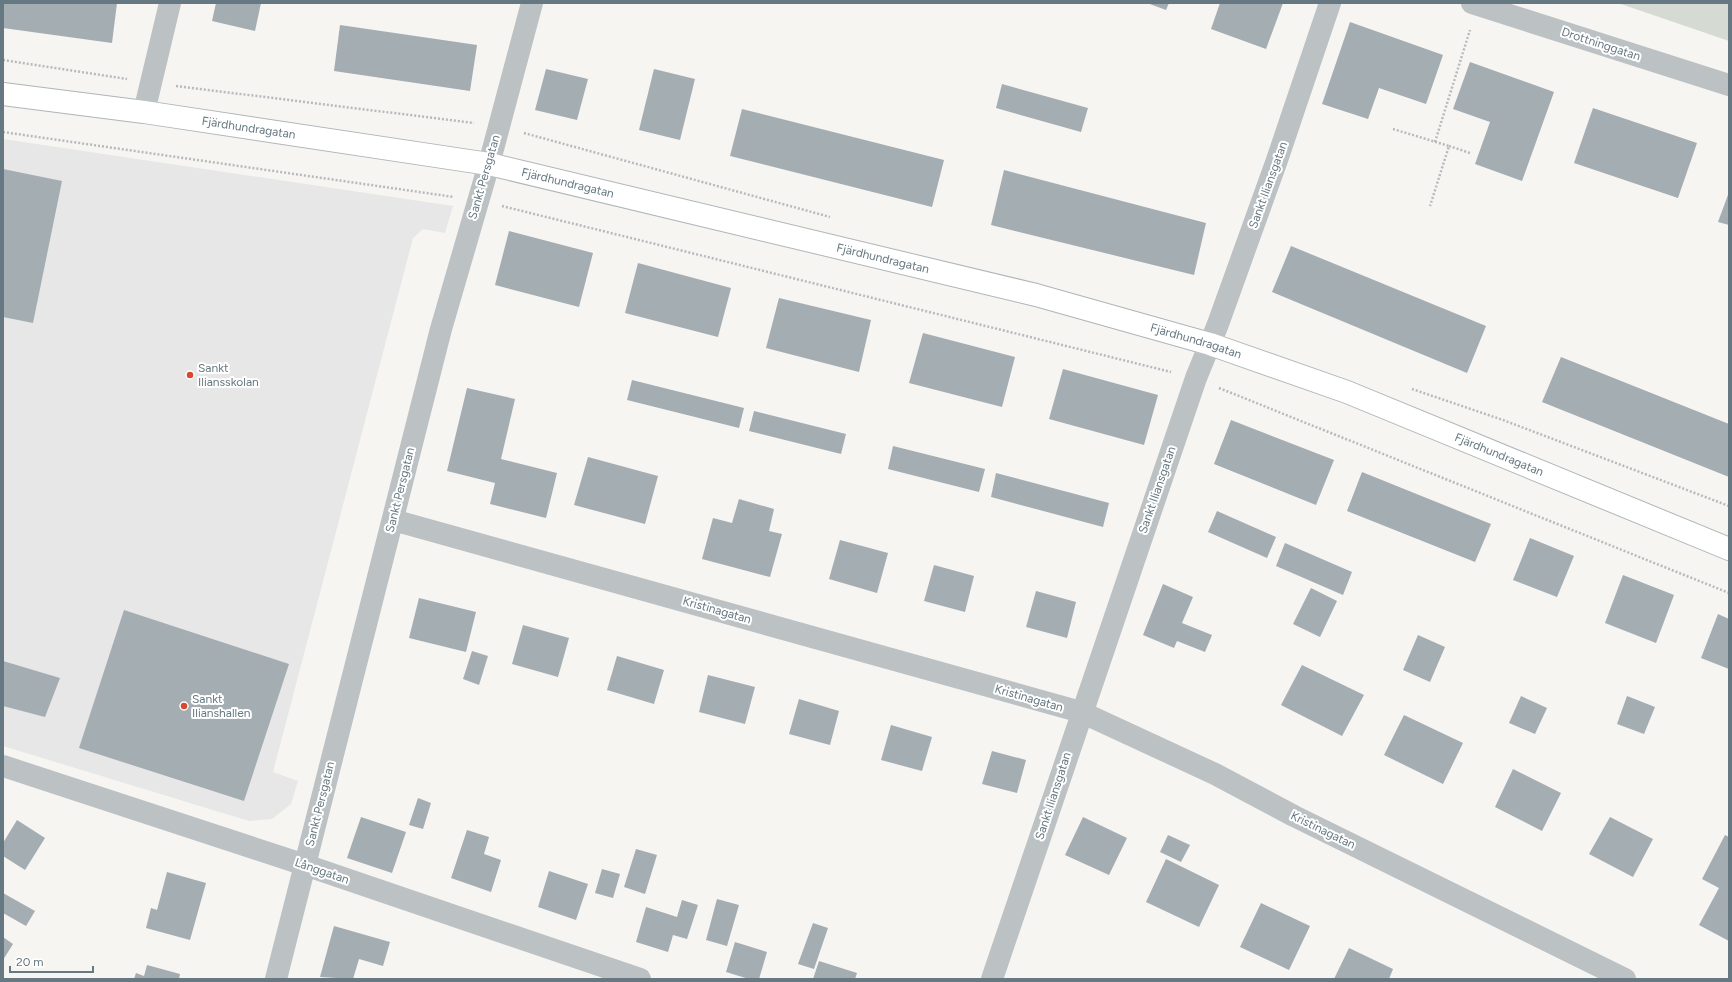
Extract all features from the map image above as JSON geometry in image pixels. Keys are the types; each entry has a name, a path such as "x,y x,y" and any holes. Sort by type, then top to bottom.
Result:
{"main road":[{"name":"Fjärdhundragatan","path":"3,94 144,112 489,164 1036,295 1210,344 1347,392 1729,549"}],"street":[{"path":"144,112 170,3"},
{"name":"Sankt Persgatan","path":"276,979 441,329 477,200 489,164 532,3"},
{"name":"Sankt Iliansgatan","path":"992,979 1081,712 1196,378 1210,344 1277,160 1330,3"},
{"name":"Drottninggatan","path":"1475,4 1729,85"},
{"name":"Kristinagatan","path":"393,520 1081,712 1215,774 1294,816 1625,979"},
{"name":"Långgatan","path":"3,766 305,865 592,972 640,979"}],"path":[{"path":"1435,142 1475,4"},
{"path":"1393,129 1470,153"},
{"path":"3,132 477,200 1196,378 1729,593"},
{"path":"1430,206 1449,146"}],"shaded area":[{"path":"1618,3 1729,3 1729,41"},
{"name":"Sankt Iliansskolan","path":"3,139 453,206 445,233 423,229 413,238 273,772 298,781 291,804 272,819 249,821 3,746"}],"building":[{"path":"3,3 117,3 112,43 3,28"},
{"path":"216,3 261,3 255,31 212,21"},
{"path":"1147,3 1169,3 1166,10"},
{"path":"1220,3 1283,3 1266,49 1211,29"},
{"path":"1350,22 1443,55 1426,104 1379,88 1368,119 1322,104"},
{"path":"340,25 477,45 470,91 334,71"},
{"path":"1470,62 1554,92 1522,181 1475,164 1490,122 1453,109"},
{"path":"546,69 588,79 577,120 535,110"},
{"path":"654,69 695,79 680,140 639,130"},
{"path":"1002,84 1088,108 1081,132 996,108"},
{"path":"1593,108 1697,143 1678,198 1574,163"},
{"path":"742,109 944,160 932,207 730,156"},
{"path":"3,169 62,181 33,323 3,317"},
{"path":"1004,170 1206,223 1194,275 991,225"},
{"path":"1729,192 1729,225 1718,222"},
{"path":"509,231 593,253 579,307 495,285"},
{"path":"1291,246 1486,326 1467,373 1272,292"},
{"path":"638,263 731,288 718,337 625,313"},
{"path":"779,298 871,320 859,372 766,348"},
{"path":"923,333 1015,357 1002,407 909,383"},
{"path":"1561,357 1729,424 1729,477 1542,402"},
{"path":"1063,369 1158,395 1144,445 1049,419"},
{"path":"632,380 744,408 739,428 627,400"},
{"path":"467,388 515,399 501,459 557,473 546,518 490,504 495,483 447,471"},
{"path":"754,411 846,434 841,454 749,431"},
{"path":"1231,420 1334,460 1316,505 1214,464"},
{"path":"893,446 985,469 979,492 888,469"},
{"path":"588,457 658,476 645,524 574,505"},
{"path":"1362,472 1491,524 1475,562 1347,511"},
{"path":"996,473 1109,503 1103,527 991,497"},
{"path":"739,499 774,509 769,531 782,534 770,577 702,559 713,518 732,523"},
{"path":"1217,511 1276,537 1267,558 1208,532"},
{"path":"1530,538 1574,556 1557,597 1513,580"},
{"path":"840,540 888,553 877,593 829,579"},
{"path":"1285,543 1352,572 1343,595 1276,566"},
{"path":"934,565 974,576 965,612 924,601"},
{"path":"1623,575 1674,595 1656,643 1605,623"},
{"path":"1163,584 1193,597 1182,623 1212,635 1205,652 1177,641 1174,648 1143,635"},
{"path":"1311,588 1337,601 1320,637 1293,624"},
{"path":"1036,591 1076,602 1067,638 1026,627"},
{"path":"419,598 476,612 466,652 409,638"},
{"name":"Sankt Ilianshallen","path":"124,610 289,664 244,801 79,748"},
{"path":"1718,614 1729,619 1729,669 1701,658"},
{"path":"523,625 569,638 558,677 512,664"},
{"path":"1418,635 1445,647 1430,682 1403,670"},
{"path":"472,651 488,656 479,685 463,679"},
{"path":"617,656 664,670 654,704 607,690"},
{"path":"3,661 60,678 45,717 3,706"},
{"path":"1302,665 1364,695 1342,736 1281,705"},
{"path":"708,675 755,687 745,724 699,712"},
{"path":"1521,696 1547,708 1535,734 1509,723"},
{"path":"1627,696 1655,707 1644,734 1617,724"},
{"path":"799,699 839,711 830,745 789,734"},
{"path":"1404,715 1463,743 1443,784 1384,755"},
{"path":"891,725 932,737 922,771 881,760"},
{"path":"992,751 1026,760 1017,793 982,784"},
{"path":"1513,769 1561,793 1542,831 1495,807"},
{"path":"418,798 431,803 423,829 409,825"},
{"path":"361,817 406,832 392,873 347,858"},
{"path":"1083,817 1127,838 1109,875 1065,855"},
{"path":"1610,817 1653,839 1633,877 1589,854"},
{"path":"17,820 45,838 25,870 3,856 3,843"},
{"path":"467,830 489,837 484,854 501,860 491,892 451,878"},
{"path":"1168,835 1190,845 1181,862 1160,852"},
{"path":"1725,835 1729,837 1729,941 1699,925 1719,888 1702,879"},
{"path":"636,849 657,855 645,894 624,887"},
{"path":"1166,859 1219,885 1199,927 1146,902"},
{"path":"602,869 620,874 613,898 595,893"},
{"path":"549,871 588,884 576,920 538,907"},
{"path":"167,872 206,883 190,940 146,928 151,908 157,910"},
{"path":"3,893 35,911 26,926 3,913"},
{"path":"717,899 739,905 727,946 706,940"},
{"path":"682,900 698,905 687,939 673,935 668,952 636,942 646,907 677,917"},
{"path":"1261,903 1310,926 1289,970 1240,947"},
{"path":"813,923 828,928 814,969 798,964"},
{"path":"334,926 390,942 383,966 359,959 353,979 320,977"},
{"path":"3,937 13,944 3,960"},
{"path":"735,942 767,952 759,979 749,979 726,972"},
{"path":"1349,948 1393,969 1389,979 1334,979"},
{"path":"819,961 857,973 855,979 813,979"},
{"path":"147,965 180,974 179,979 134,979 136,973 144,976"}],"place":[{"name":"Sankt Iliansskolan","path":"190,375"},
{"name":"Sankt Ilianshallen","path":"184,706"}]}
